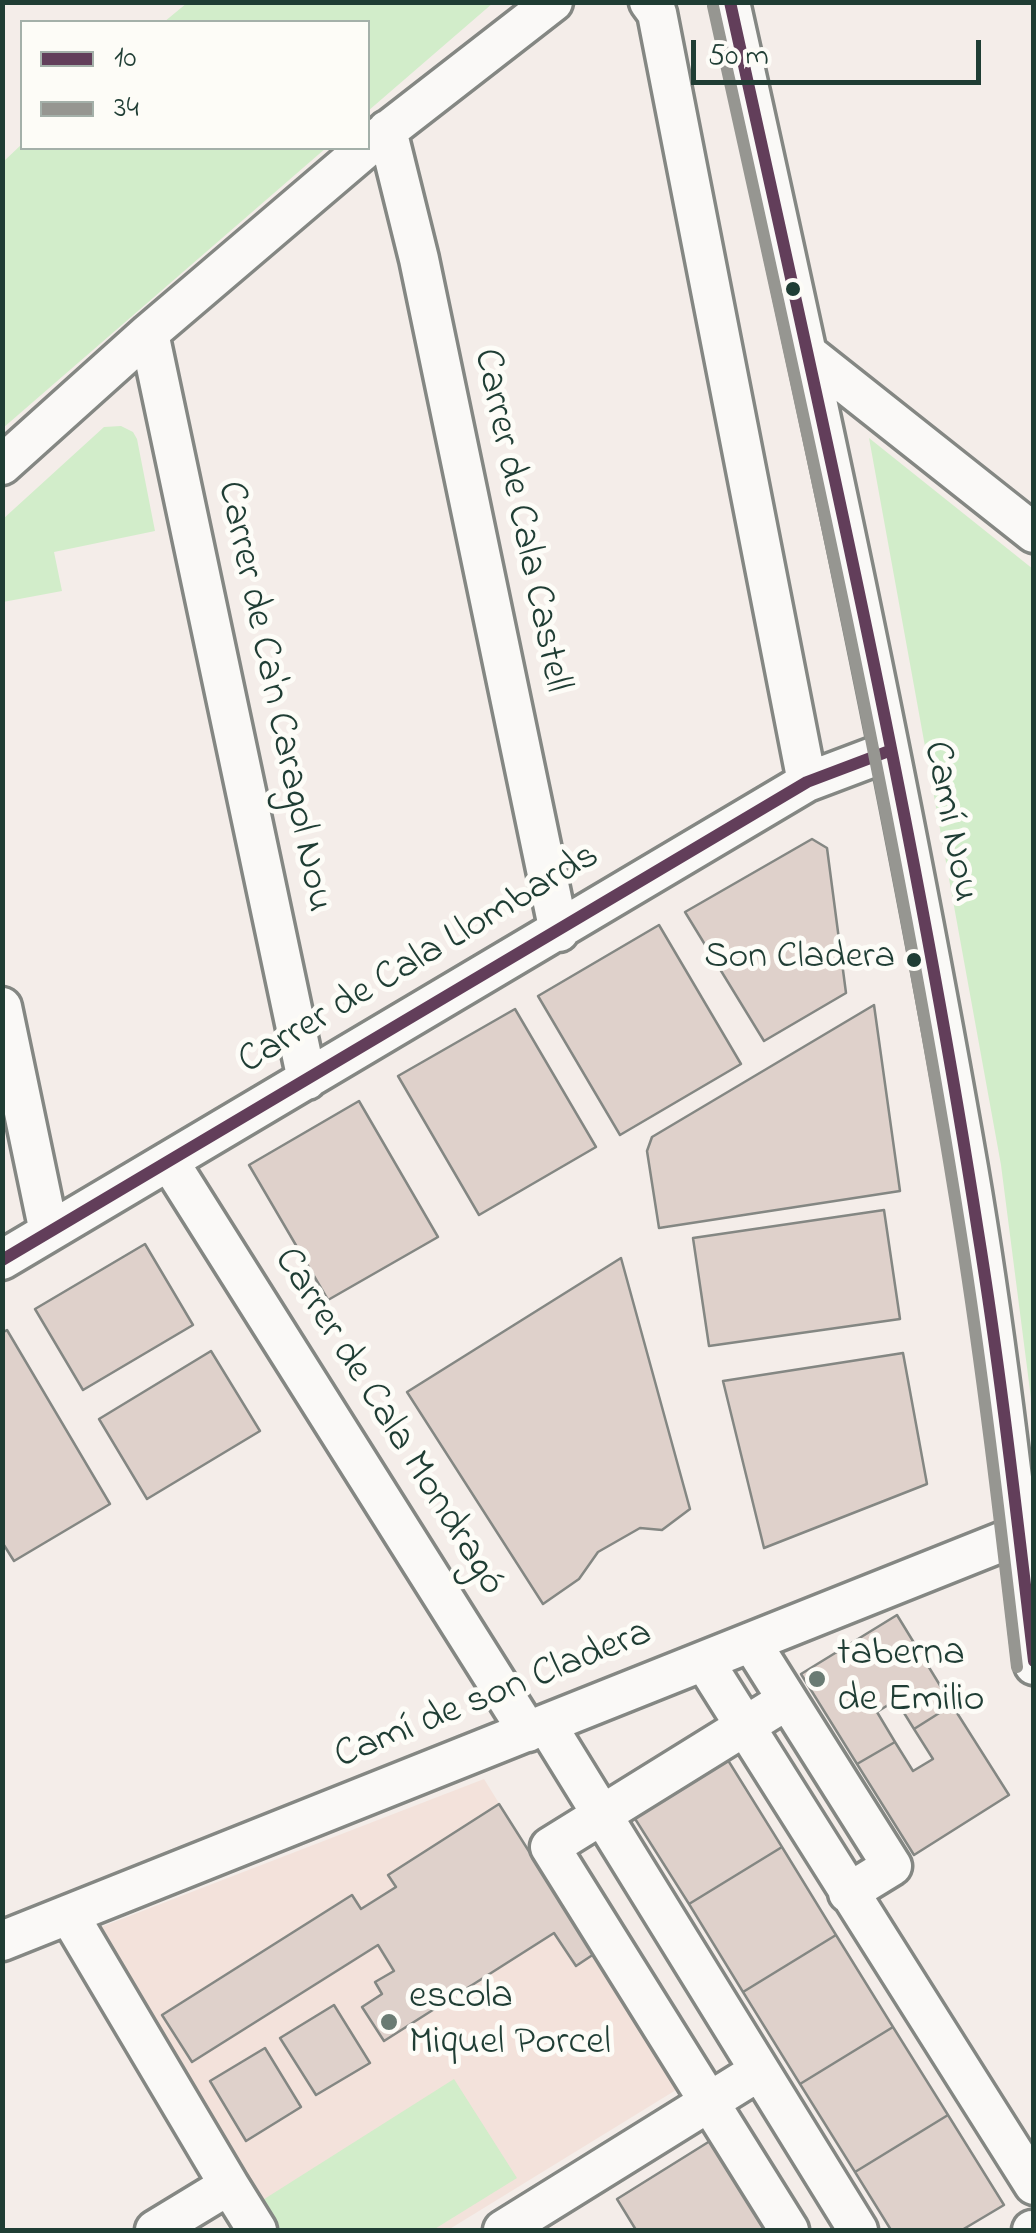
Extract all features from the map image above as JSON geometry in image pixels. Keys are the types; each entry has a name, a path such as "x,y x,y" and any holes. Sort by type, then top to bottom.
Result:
{"street":[{"path":"374,141 553,2"},
{"path":"649,2 657,13 808,782"},
{"name":"Camí Nou","path":"730,2 890,751 968,1172 1034,1665"},
{"name":"Carrer de Cala Castell","path":"374,141 419,259 559,932"},
{"path":"2,465 364,150"},
{"name":"Carrer de Ca'n Caragol Nou","path":"150,333 307,1080"},
{"path":"808,354 1034,533"},
{"name":"Carrer de Cala Llombards","path":"2,1260 808,782 890,751"},
{"path":"2,1007 48,1232"},
{"name":"Carrer de Cala Mondragó","path":"170,1163 537,1728 601,1816 858,2230"},
{"name":"Camí de son Cladera","path":"2,1941 1019,1535"},
{"path":"751,1642 892,1866 848,1893"},
{"path":"704,1661 1034,2185"},
{"path":"787,1700 550,1847 789,2230"},
{"path":"69,1915 257,2230"},
{"path":"503,2230 759,2071"},
{"path":"156,2230 229,2185"}],"shaded area":[{"name":"escola Miquel Porcel","path":"484,1779 676,2090 448,2230 270,2230 88,1932"}],"green space":[{"path":"187,2 493,3 370,109 370,20 166,20"},
{"path":"20,146 20,150 324,150 3,428 3,162"},
{"path":"121,426 137,439 155,531 54,552 62,591 3,602 3,519 104,427"},
{"path":"869,438 1033,569 1033,1414 1001,1165"},
{"path":"454,2079 517,2178 433,2230 276,2230 258,2203"}],"building":[{"path":"812,839 827,848 846,993 764,1041 685,912"},
{"path":"659,925 741,1064 620,1135 538,996"},
{"path":"874,1005 900,1191 659,1228 647,1151 652,1137"},
{"path":"515,1009 596,1147 479,1215 398,1076"},
{"path":"359,1101 438,1237 328,1300 249,1165"},
{"path":"884,1210 900,1319 709,1346 693,1238"},
{"path":"145,1244 193,1325 83,1390 35,1309"},
{"path":"621,1258 690,1509 662,1530 640,1528 598,1552 579,1579 543,1604 407,1392"},
{"path":"7,1330 110,1504 14,1561 2,1542 2,1333"},
{"path":"211,1351 260,1431 147,1499 99,1419"},
{"path":"903,1353 927,1484 764,1548 723,1381"},
{"path":"897,1615 952,1705 914,1729 896,1700 877,1712 895,1742 857,1764 801,1674"},
{"path":"952,1705 1009,1795 914,1855 857,1764 895,1742 913,1771 933,1759 914,1729"},
{"path":"726,1757 782,1847 689,1904 632,1814"},
{"path":"499,1804 594,1954 576,1966 554,1933 384,2041 362,2007 382,1994 375,1982 394,1971 378,1945 192,2062 162,2015 352,1895 361,1909 396,1887 388,1875"},
{"path":"782,1847 836,1935 743,1992 689,1904"},
{"path":"836,1935 893,2027 800,2084 743,1992"},
{"path":"334,2005 370,2063 316,2095 280,2038"},
{"path":"893,2027 948,2115 855,2172 800,2084"},
{"path":"265,2048 301,2107 246,2141 210,2081"},
{"path":"948,2115 1004,2205 962,2230 891,2230 855,2172"},
{"path":"710,2141 765,2229 636,2230 617,2199"}],"transit line":[{"name":"10","path":"730,2 864,615 925,923 986,1285 1034,1661"},
{"name":"34","path":"713,6 846,616 907,922 968,1283 1017,1667"},
{"name":"10","path":"2,1260 807,782 889,751"}],"place":[{"name":"Son Cladera","path":"914,960"},
{"name":"taberna de Emilio","path":"817,1679"},
{"name":"escola Miquel Porcel","path":"389,2022"}]}
